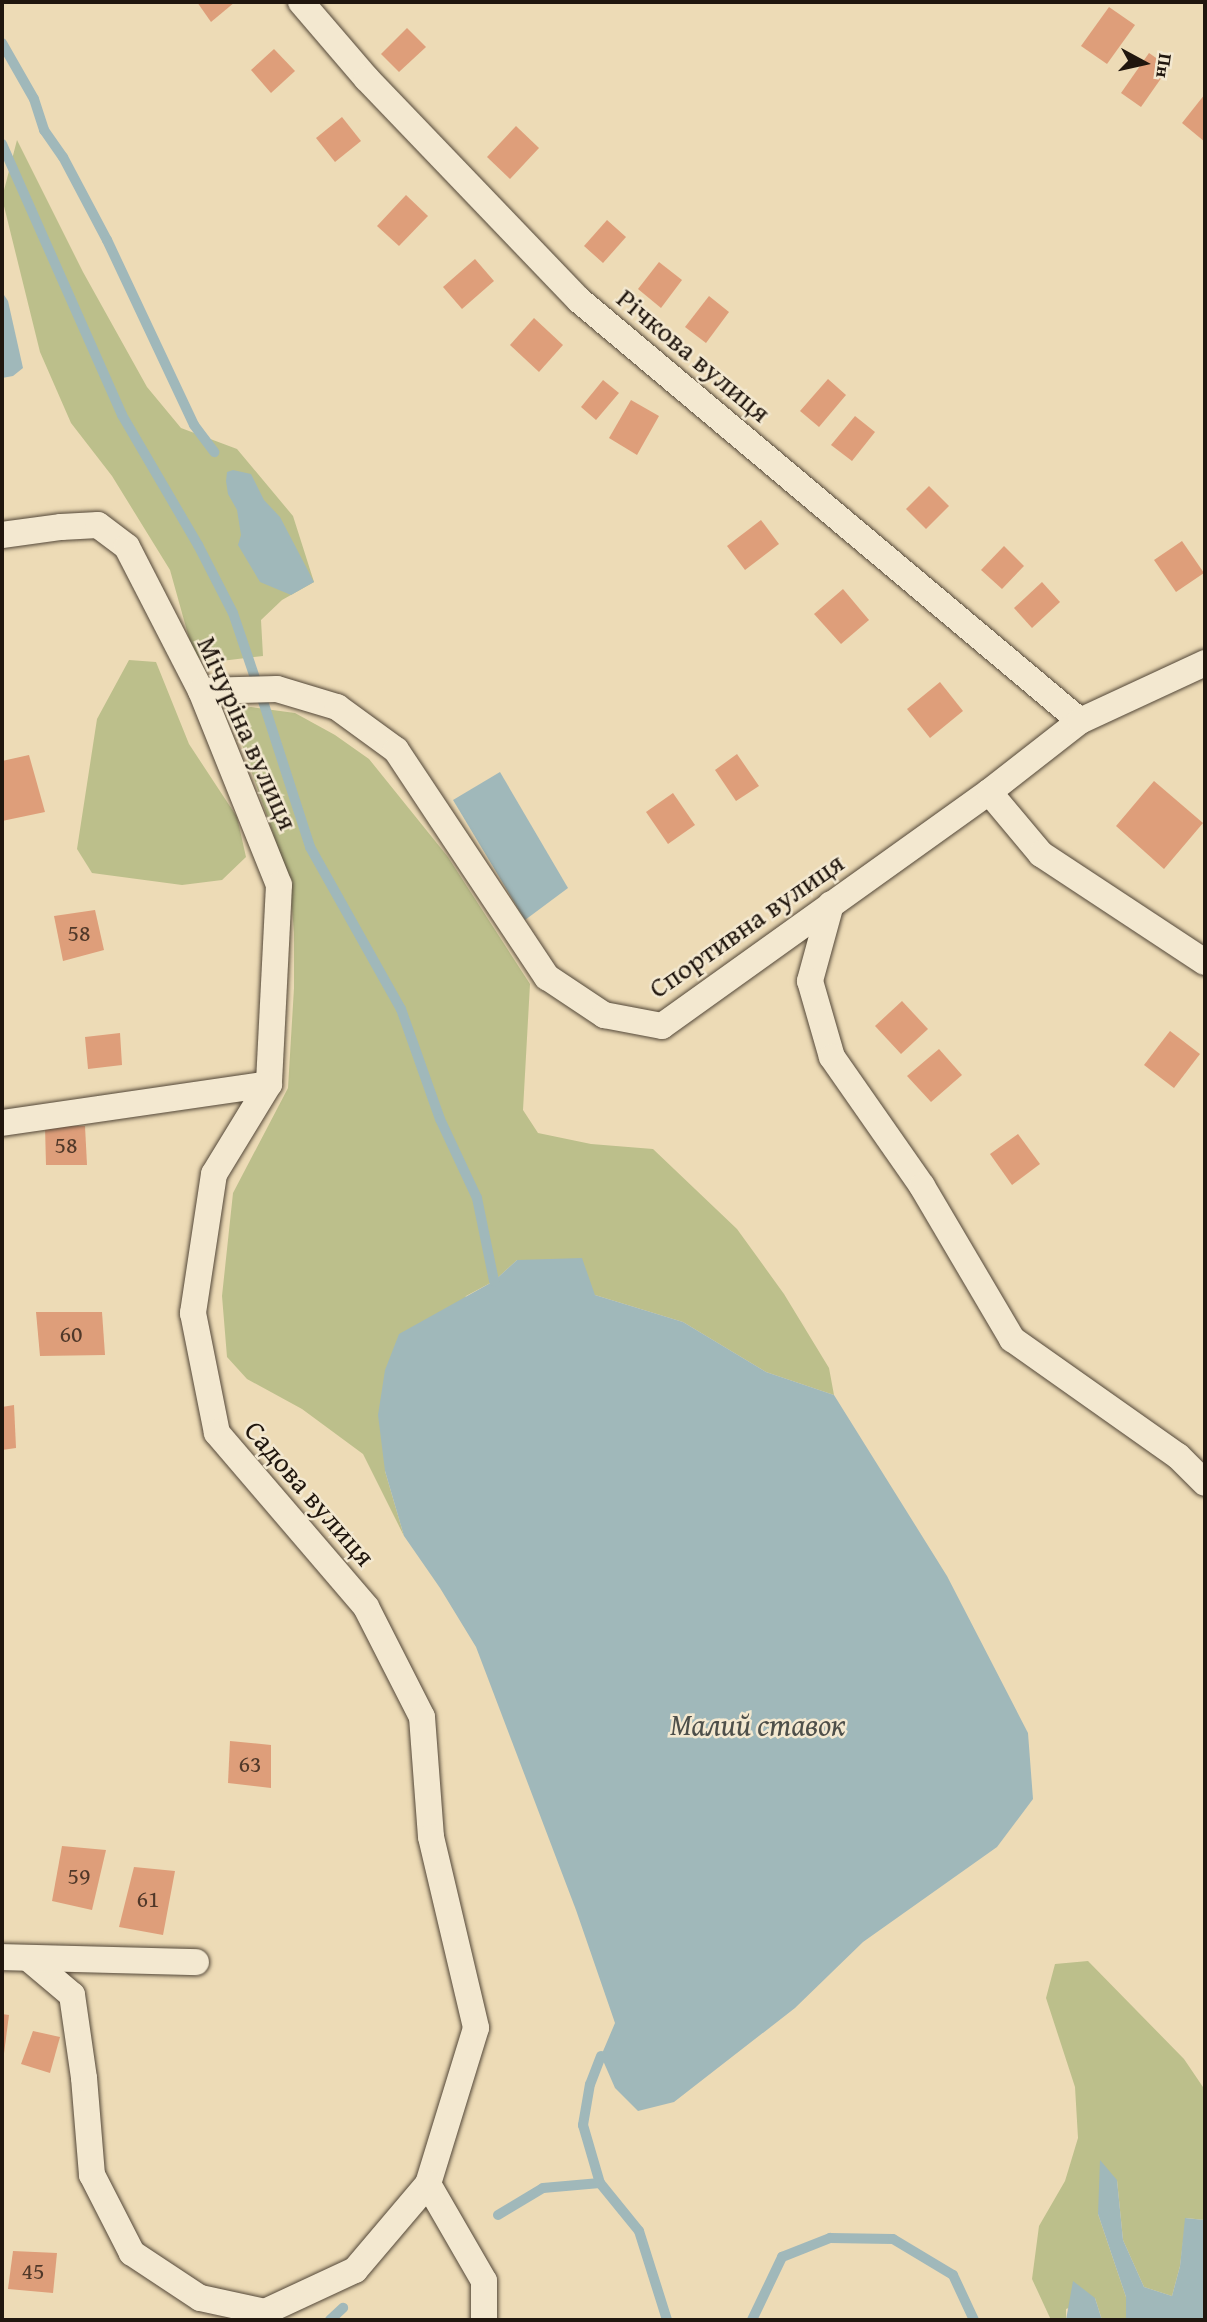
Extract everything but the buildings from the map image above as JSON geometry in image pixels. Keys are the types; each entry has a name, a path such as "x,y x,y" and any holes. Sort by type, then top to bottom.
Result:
{"street":[{"name":"Річкова вулиця","path":"301,2 367,79 579,300 1080,721"},
{"name":"Мічуріна вулиця","path":"2,535 98,525 127,547 201,691 279,885 269,1084"},
{"name":"Спортивна вулиця","path":"201,691 277,689 337,706 397,750 547,977 604,1015 662,1026 989,792 1080,721 1205,663"},
{"path":"989,792 1041,854 1205,962"},
{"path":"831,904 810,981 832,1057 922,1186 1012,1339 1178,1456 1205,1483"},
{"path":"2,1123 269,1084"},
{"name":"Садова вулиця","path":"269,1084 214,1174 193,1313 217,1433 366,1607 422,1717 431,1837 476,2028 428,2184"},
{"path":"15,1958 72,1995 84,2078 92,2175 132,2253 200,2298 265,2312 355,2270 428,2184 484,2281 484,2320"},
{"path":"15,1958 196,1962"}],"green space":[{"path":"17,140 83,272 147,387 181,428 237,449 293,516 314,582 282,600 261,620 263,656 213,662 194,656 170,570 112,476 71,423 40,352 2,198"},
{"path":"129,660 156,662 189,744 237,817 246,857 222,880 182,885 92,873 77,849 97,719"},
{"path":"251,707 295,713 335,735 369,759 448,857 530,984 523,1110 538,1133 591,1144 653,1149 737,1229 784,1294 829,1368 834,1395 766,1372 683,1322 595,1295 517,1260 494,1281 466,1296 385,1471 404,1536 363,1454 302,1409 247,1379 227,1357 222,1296 233,1193 288,1088 294,988 290,882 230,710"},
{"path":"1088,1961 1184,2059 1205,2090 1205,2220 1186,2218 1180,2266 1172,2296 1144,2287 1123,2240 1117,2180 1098,2214 1126,2297 1126,2320 1102,2320 1095,2298 1066,2309 1066,2320 1051,2320 1032,2279 1039,2226 1065,2181 1078,2138 1075,2087 1046,1998 1055,1964"}],"water":[{"path":"2,292 8,301 23,368 13,376 2,378"},
{"path":"233,470 251,474 264,500 280,517 314,582 291,595 260,582 238,545 241,535 237,510 228,494 226,481 227,472"},
{"path":"500,772 568,888 525,920 453,800"},
{"name":"Малий ставок","path":"582,1258 595,1295 683,1322 766,1372 834,1395 947,1576 1028,1733 1033,1799 997,1847 863,1942 795,2008 674,2102 638,2111 615,2088 601,2056 615,2023 576,1910 476,1647 404,1536 385,1471 378,1415 385,1370 399,1334 494,1281 517,1260"},
{"path":"1100,2160 1117,2180 1123,2240 1144,2287 1172,2296 1180,2266 1185,2218 1205,2220 1205,2320 1126,2320 1126,2297 1098,2214"},
{"path":"1073,2281 1095,2298 1102,2320 1066,2320"}],"waterway":[{"path":"2,43 34,99 44,130 63,157 107,240 194,425 214,452"},
{"path":"2,144 122,415 198,545 233,613 256,681"},
{"path":"261,695 310,847 401,1009 440,1119 477,1198 494,1281"},
{"path":"601,2056 590,2084 583,2125 600,2183 639,2231 667,2320"},
{"path":"498,2215 543,2188 600,2183"},
{"path":"752,2320 782,2257 830,2238 893,2239 953,2275 974,2320"},
{"path":"330,2320 343,2308"}]}
